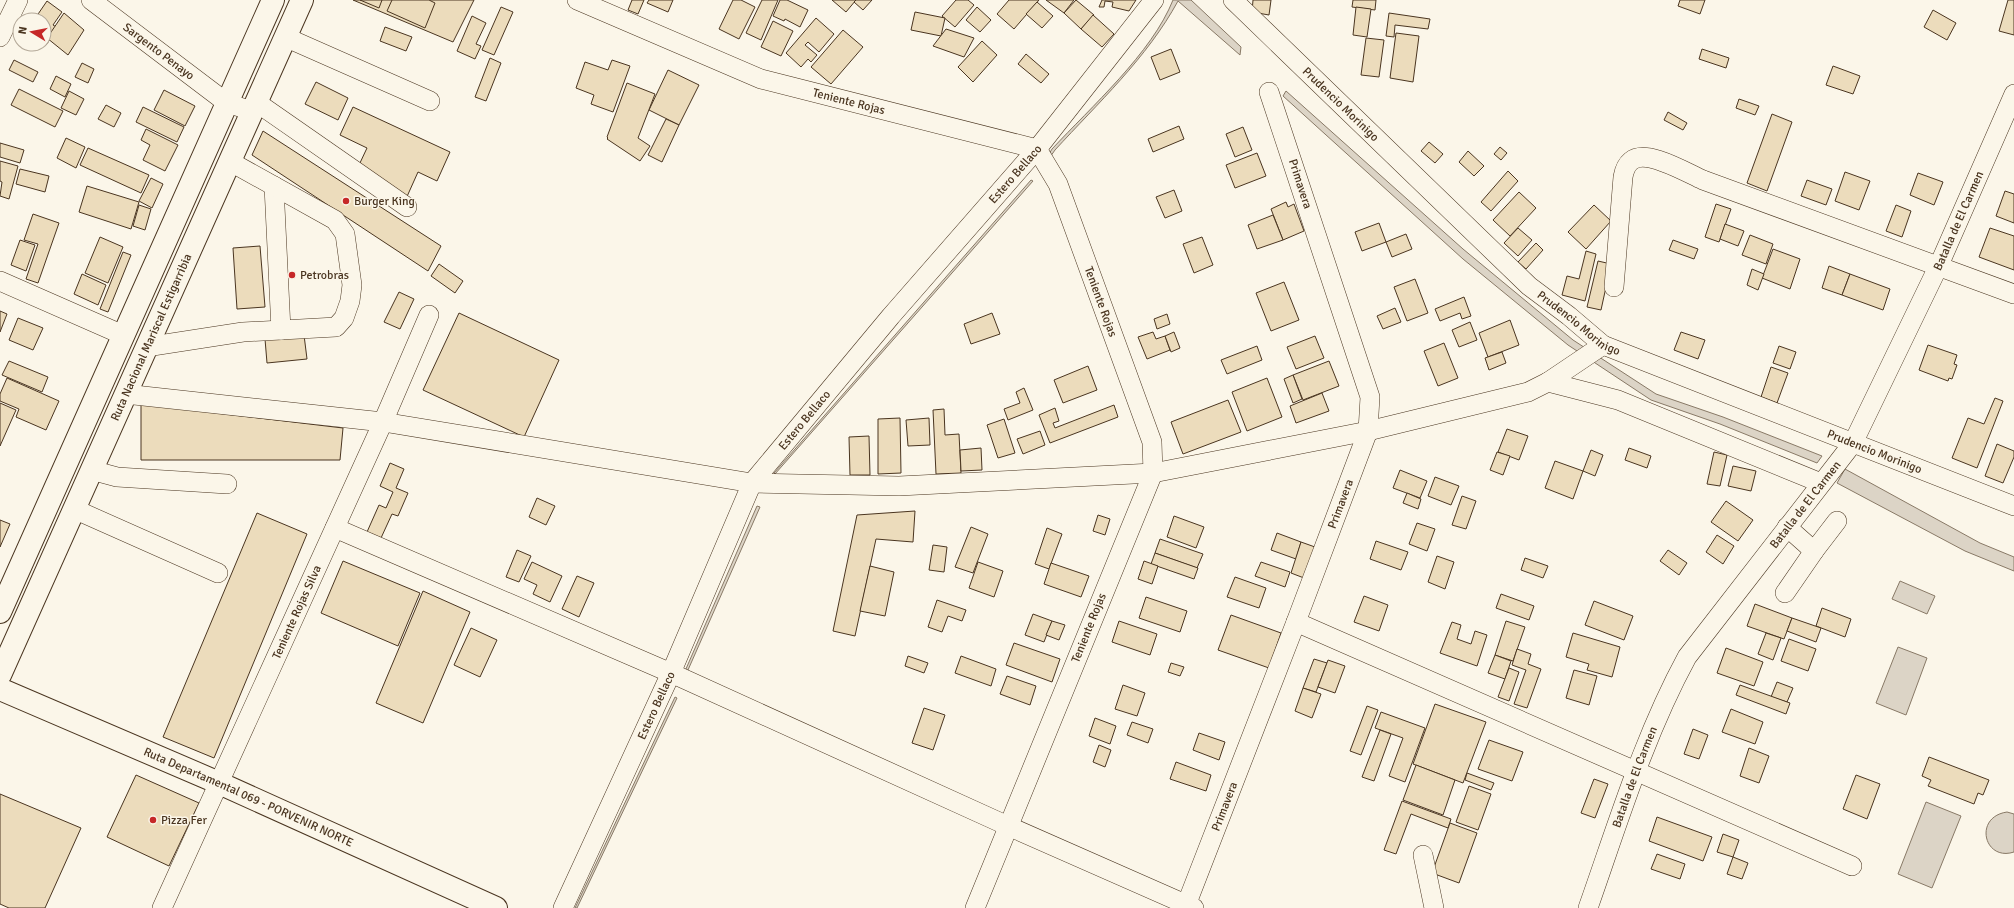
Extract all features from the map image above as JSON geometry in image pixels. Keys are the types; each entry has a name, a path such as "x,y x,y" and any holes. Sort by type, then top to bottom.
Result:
{"main road":[{"path":"0,612 273,0"},
{"name":"Ruta Nacional Mariscal Estigarribia","path":"0,675 302,0"},
{"name":"Ruta Departamental 069 - PORVENIR NORTE","path":"0,689 219,783 496,908"}],"street":[{"path":"0,37 18,0"},
{"name":"Sargento Penayo","path":"91,0 227,103 254,107 407,207"},
{"name":"Teniente Rojas","path":"577,0 761,79 1037,149 1058,184 1152,442 1153,473 975,908"},
{"name":"Estero Bellaco","path":"563,908 671,674 752,483 891,316 1037,149 1154,0"},
{"name":"Prudencio Morinigo","path":"1233,0 1529,286 1569,316 1598,348 1853,443 2014,506"},
{"path":"285,37 430,101"},
{"name":"Primavera","path":"1188,907 1368,431 1370,396 1269,92"},
{"name":"Batalla de El Carmen","path":"1588,908 1636,770 1667,694 1687,657 1787,526 1853,443 1938,265 2014,94"},
{"path":"1614,287 1623,177 1625,168 1631,160 1641,156 1652,158 1703,180 2014,294"},
{"path":"146,347 243,332 336,327 344,318 350,301 352,285 345,234 335,220 229,161"},
{"path":"274,186 281,330"},
{"path":"0,281 123,335"},
{"name":"Teniente Rojas Silva","path":"162,908 335,528 429,315"},
{"path":"125,394 382,422 752,483 899,486 1153,473 1368,431 1528,392 1548,382 1577,364 1598,348"},
{"path":"1548,382 1618,400 1821,483"},
{"path":"91,470 117,477 227,484"},
{"path":"74,509 218,573"},
{"path":"1785,593 1837,521"},
{"path":"1787,526 1814,551"},
{"path":"335,528 671,674 1188,907"},
{"path":"1296,622 1852,866"},
{"path":"1423,855 1434,908"}],"shaded area":[{"path":"1173,0 1191,0 1241,47 1240,55 1178,1 1166,22 1137,61 1055,150 1048,160 1046,159 1052,149 1119,79 1136,59 1151,40"},
{"path":"1286,91 1463,249 1573,340 1656,394 1723,417 1822,456 1817,463 1720,424 1651,400 1568,345 1463,259 1283,96"},
{"path":"1031,180 1033,181 775,474 774,473"},
{"path":"1845,469 1980,543 2014,557 2014,571 1965,551 1837,483"},
{"path":"757,506 760,507 684,679 682,678"},
{"path":"1900,581 1935,596 1927,614 1892,599"},
{"path":"1898,647 1927,658 1906,715 1876,703"},
{"path":"675,697 677,698 577,908 575,908"},
{"path":"1926,802 1961,816 1932,888 1898,874"},
{"path":"2007,812 2014,814 2014,852 2004,853 1995,851 1990,845 1986,838 1986,829 1996,816"}],"building":[{"path":"353,0 474,0 453,42"},
{"path":"360,0 382,0 379,8"},
{"path":"392,0 429,0 435,3 425,28 387,11"},
{"path":"632,0 644,0 638,14 628,10"},
{"path":"649,0 673,0 668,12 647,3"},
{"path":"733,0 741,0 755,7 739,39 719,29"},
{"path":"762,0 778,0 761,40 746,33"},
{"path":"780,0 787,0 808,10 800,27 785,19 784,21 773,16"},
{"path":"832,0 856,0 846,12"},
{"path":"856,0 872,0 863,10 854,2"},
{"path":"956,0 968,0 974,5 955,27 942,16"},
{"path":"1009,0 1039,0 1014,29 997,14"},
{"path":"1046,0 1074,0 1064,13"},
{"path":"1076,0 1094,15 1081,29 1064,13"},
{"path":"1102,0 1136,0 1129,11 1112,7 1113,2 1105,1 1104,7 1099,7"},
{"path":"1253,0 1271,0 1269,15 1252,12"},
{"path":"1353,0 1376,0 1375,10 1352,7"},
{"path":"1680,0 1705,0 1700,14 1678,6"},
{"path":"2008,0 2014,0 2014,35 1999,31"},
{"path":"47,1 62,12 53,25 58,28 52,36 52,12 39,12"},
{"path":"1037,2 1053,16 1042,28 1026,14"},
{"path":"501,7 513,12 494,55 482,50"},
{"path":"977,7 991,20 980,32 966,20"},
{"path":"1356,7 1371,9 1367,37 1353,35"},
{"path":"1933,10 1956,23 1947,40 1924,27"},
{"path":"915,12 945,18 941,36 911,30"},
{"path":"64,13 84,30 68,55 52,42 52,31"},
{"path":"1389,13 1430,19 1428,29 1395,25 1394,37 1386,36"},
{"path":"1093,15 1114,34 1102,47 1081,29"},
{"path":"472,16 486,23 476,44 481,46 475,59 457,51"},
{"path":"816,18 834,34 819,52 808,42 805,45 817,55 811,62 808,59 801,67 786,53"},
{"path":"773,21 793,31 781,56 761,47"},
{"path":"385,27 412,37 406,51 380,41"},
{"path":"946,29 974,38 964,57 933,46"},
{"path":"843,30 863,47 831,84 811,67"},
{"path":"1396,33 1419,36 1413,82 1390,78"},
{"path":"1366,38 1384,40 1379,77 1361,75"},
{"path":"982,41 997,55 973,82 958,67"},
{"path":"1171,49 1180,72 1160,80 1151,57"},
{"path":"1702,49 1729,58 1726,68 1699,59"},
{"path":"1026,54 1049,74 1041,83 1018,64"},
{"path":"490,58 501,63 486,101 475,97"},
{"path":"14,60 38,72 33,82 9,70"},
{"path":"612,60 630,66 613,112 591,104 594,95 576,88 585,62 608,70"},
{"path":"82,63 94,69 88,83 75,77"},
{"path":"1833,66 1860,76 1853,94 1826,85"},
{"path":"668,70 699,85 679,125 649,110"},
{"path":"56,76 71,84 65,97 50,89"},
{"path":"316,82 348,98 338,120 305,104"},
{"path":"627,83 655,94 638,138 650,146 640,161 607,139"},
{"path":"19,89 63,111 55,127 11,105"},
{"path":"164,90 195,106 185,126 154,110"},
{"path":"69,91 84,99 76,115 61,108"},
{"path":"1739,99 1759,106 1755,115 1736,108"},
{"path":"106,105 121,113 114,127 98,119"},
{"path":"143,107 184,127 177,142 136,122"},
{"path":"353,107 450,152 437,181 418,172 405,201 359,165 367,148 340,135"},
{"path":"1668,112 1687,123 1683,130 1664,120"},
{"path":"1772,114 1792,122 1767,191 1747,183"},
{"path":"666,119 679,125 662,162 648,155"},
{"path":"1179,126 1184,139 1153,152 1148,139"},
{"path":"1243,127 1252,150 1235,157 1226,134"},
{"path":"146,129 178,145 165,171 143,160 150,145 141,140"},
{"name":"Burger King","path":"263,131 441,246 428,271 252,155"},
{"path":"66,138 85,147 76,168 57,158"},
{"path":"1429,142 1443,154 1435,163 1421,151"},
{"path":"0,143 24,150 20,163 0,157"},
{"path":"1500,147 1507,153 1501,160 1494,154"},
{"path":"88,148 149,175 141,193 80,165"},
{"path":"1468,151 1484,166 1474,176 1459,162"},
{"path":"1257,153 1266,176 1235,188 1226,165"},
{"path":"0,161 18,166 9,199 0,196 2,182 0,181"},
{"path":"20,169 49,176 45,192 16,184"},
{"path":"1508,171 1518,181 1491,211 1481,202"},
{"path":"1845,172 1870,181 1859,210 1835,201"},
{"path":"1918,173 1943,182 1934,205 1910,195"},
{"path":"151,178 163,184 152,208 139,201"},
{"path":"1807,180 1832,189 1826,205 1801,196"},
{"path":"87,186 139,202 131,229 79,212"},
{"path":"1174,190 1182,211 1165,218 1156,197"},
{"path":"2005,191 2014,194 2014,223 1996,216"},
{"path":"1519,192 1536,208 1510,236 1493,220"},
{"path":"1286,202 1288,207 1294,204 1304,231 1283,240 1271,209"},
{"path":"1716,204 1731,209 1719,242 1705,237"},
{"path":"139,205 151,209 145,230 133,226"},
{"path":"1594,205 1611,221 1586,249 1568,232"},
{"path":"1896,205 1911,211 1902,237 1886,231"},
{"path":"33,214 59,223 38,283 26,279 38,244 24,240"},
{"path":"1273,215 1283,240 1257,249 1248,225"},
{"path":"1379,223 1386,242 1362,251 1355,232"},
{"path":"1725,224 1744,231 1738,246 1720,239"},
{"path":"1518,228 1532,240 1518,256 1504,243"},
{"path":"1990,228 2014,236 2014,270 1979,257"},
{"path":"1406,234 1412,249 1392,257 1386,242"},
{"path":"1750,235 1773,244 1766,264 1742,255"},
{"path":"100,237 123,247 108,283 85,273"},
{"path":"1202,237 1213,265 1194,273 1183,244"},
{"path":"20,240 35,245 26,271 11,265"},
{"path":"1673,240 1698,249 1694,259 1669,250"},
{"path":"1536,243 1543,250 1526,269 1518,262"},
{"path":"260,246 265,307 237,309 233,248"},
{"path":"1773,249 1800,259 1790,289 1762,278"},
{"path":"1586,251 1596,254 1585,301 1562,295 1567,276 1579,279"},
{"path":"123,252 131,255 108,312 100,309"},
{"path":"1598,261 1611,264 1601,310 1587,307"},
{"path":"439,264 463,281 455,293 431,276"},
{"path":"1829,266 1850,274 1842,295 1822,288"},
{"path":"1752,269 1764,274 1758,290 1747,285"},
{"path":"82,274 106,285 98,305 74,294"},
{"path":"1850,274 1890,289 1883,310 1842,295"},
{"path":"1415,279 1428,313 1407,321 1394,287"},
{"path":"1284,282 1299,320 1271,331 1256,293"},
{"path":"399,292 414,299 400,329 384,322"},
{"path":"1464,297 1471,316 1462,319 1460,313 1440,321 1435,309"},
{"path":"1395,308 1401,322 1383,329 1377,316"},
{"path":"0,311 7,314 0,332"},
{"path":"459,313 559,360 524,437 423,390"},
{"path":"992,313 1000,334 971,344 964,324"},
{"path":"1167,314 1170,324 1157,329 1154,319"},
{"path":"18,318 43,328 33,350 9,340"},
{"path":"1510,320 1519,345 1488,357 1479,333"},
{"path":"1470,322 1477,340 1459,347 1452,330"},
{"path":"1153,332 1156,339 1165,336 1170,350 1147,359 1138,337"},
{"path":"1174,332 1180,348 1171,352 1165,336"},
{"path":"1681,332 1705,340 1698,359 1674,350"},
{"path":"304,335 307,359 267,363 265,339"},
{"path":"1315,336 1324,358 1296,369 1287,347"},
{"path":"1444,343 1458,378 1438,386 1424,351"},
{"path":"1928,345 1957,355 1954,364 1957,365 1952,379 1949,378 1948,381 1919,370"},
{"path":"1257,346 1262,360 1227,374 1221,360"},
{"path":"1779,346 1796,352 1790,369 1773,363"},
{"path":"1502,352 1506,363 1489,370 1485,358"},
{"path":"9,361 48,377 42,392 2,375"},
{"path":"1329,361 1339,386 1303,400 1293,375"},
{"path":"1088,366 1097,390 1063,403 1054,380"},
{"path":"1771,367 1788,373 1777,403 1761,397"},
{"path":"1293,375 1302,399 1293,403 1284,379"},
{"path":"7,378 59,401 46,430 16,417 19,409 0,401 0,394"},
{"path":"1267,378 1282,417 1247,431 1232,392"},
{"path":"1024,388 1033,410 1008,420 1004,409 1020,403 1016,392"},
{"path":"1322,393 1329,411 1296,423 1290,406"},
{"path":"1995,398 2003,401 1977,468 1952,458 1968,418 1984,424"},
{"path":"1228,400 1241,432 1183,454 1171,422"},
{"path":"0,403 16,410 0,446"},
{"path":"141,404 343,428 340,460 141,460"},
{"path":"1114,405 1118,417 1050,443 1039,415 1055,408 1059,421 1053,423 1055,428"},
{"path":"944,409 945,435 959,434 961,473 936,474 933,410"},
{"path":"900,418 901,473 878,474 878,419"},
{"path":"929,418 930,445 908,446 906,420"},
{"path":"1004,419 1015,453 998,458 987,425"},
{"path":"1507,429 1528,436 1519,460 1498,452"},
{"path":"1040,431 1045,445 1023,454 1017,439"},
{"path":"869,436 870,475 850,475 849,437"},
{"path":"1997,444 2014,451 2014,457 2003,483 1985,476"},
{"path":"981,448 982,470 961,471 960,450"},
{"path":"1629,448 1651,456 1647,468 1625,460"},
{"path":"1591,450 1603,455 1595,476 1583,471"},
{"path":"1497,452 1510,456 1503,475 1490,470"},
{"path":"1714,452 1727,455 1720,486 1707,484"},
{"path":"1555,461 1583,471 1573,499 1545,488"},
{"path":"390,463 404,469 396,488 408,493 398,516 392,514 381,538 367,532 379,505 386,508 393,492 380,486"},
{"path":"1733,466 1756,471 1751,491 1728,486"},
{"path":"1400,470 1427,481 1420,498 1393,488"},
{"path":"1435,477 1459,486 1451,505 1428,496"},
{"path":"1407,493 1421,499 1418,509 1403,503"},
{"path":"1462,496 1476,501 1466,529 1452,525"},
{"path":"537,498 555,506 546,525 529,517"},
{"path":"1726,501 1753,520 1738,541 1711,522"},
{"path":"915,511 913,542 876,539 855,636 833,631 857,515"},
{"path":"257,513 307,534 214,758 163,737"},
{"path":"1098,515 1110,519 1105,535 1093,531"},
{"path":"1174,516 1204,527 1196,548 1167,537"},
{"path":"0,520 10,524 0,547"},
{"path":"1417,523 1435,529 1427,551 1409,544"},
{"path":"971,527 988,534 973,573 955,567"},
{"path":"1047,528 1062,534 1049,569 1035,564"},
{"path":"1277,533 1301,542 1296,559 1271,550"},
{"path":"1717,535 1734,546 1723,564 1706,552"},
{"path":"1160,539 1203,554 1197,568 1155,553"},
{"path":"1376,541 1408,552 1401,570 1370,559"},
{"path":"1301,542 1315,547 1304,578 1291,573"},
{"path":"933,545 947,547 944,572 929,570"},
{"path":"517,550 531,556 519,582 506,577"},
{"path":"1668,550 1687,563 1679,575 1660,561"},
{"path":"1155,553 1198,568 1194,579 1151,564"},
{"path":"1437,556 1454,562 1445,589 1428,582"},
{"path":"1525,558 1548,566 1543,578 1521,570"},
{"path":"343,561 420,593 398,646 321,613"},
{"path":"1144,561 1158,566 1152,584 1138,579"},
{"path":"532,562 562,576 550,602 533,594 537,585 524,579"},
{"path":"978,562 1003,571 994,597 969,588"},
{"path":"1261,562 1290,572 1285,587 1255,576"},
{"path":"1051,563 1089,576 1081,597 1044,584"},
{"path":"870,566 894,572 885,616 860,611"},
{"path":"577,576 594,583 579,617 562,609"},
{"path":"1235,577 1266,588 1259,608 1227,597"},
{"path":"423,591 470,612 423,723 376,703"},
{"path":"1501,594 1534,606 1529,620 1496,608"},
{"path":"1364,596 1388,605 1379,631 1354,622"},
{"path":"1146,597 1187,611 1180,632 1139,618"},
{"path":"937,600 966,610 962,621 948,616 942,632 928,627"},
{"path":"1594,601 1633,616 1624,640 1585,625"},
{"path":"1755,604 1792,618 1784,639 1747,626"},
{"path":"1822,608 1851,619 1845,637 1816,626"},
{"path":"1033,614 1052,621 1044,642 1025,635"},
{"path":"1231,615 1281,633 1269,668 1218,650"},
{"path":"1792,618 1821,628 1816,642 1787,631"},
{"path":"1052,621 1065,625 1059,640 1046,635"},
{"path":"1119,621 1157,634 1150,655 1112,642"},
{"path":"1506,621 1525,627 1513,661 1495,655"},
{"path":"1452,622 1461,625 1457,639 1471,644 1475,631 1487,635 1477,666 1440,653"},
{"path":"471,628 497,640 480,677 454,665"},
{"path":"1573,633 1620,647 1612,677 1587,670 1589,664 1566,657"},
{"path":"1766,633 1781,638 1773,660 1758,654"},
{"path":"1789,639 1816,649 1808,671 1781,661"},
{"path":"1014,643 1060,659 1052,682 1006,665"},
{"path":"1726,648 1763,662 1754,686 1717,673"},
{"path":"1517,649 1531,654 1528,664 1541,669 1527,708 1514,704 1526,670 1512,665"},
{"path":"1495,655 1511,661 1505,679 1488,673"},
{"path":"908,656 928,663 924,673 905,666"},
{"path":"961,656 996,669 991,686 955,673"},
{"path":"1314,659 1327,663 1316,692 1303,688"},
{"path":"1328,660 1345,666 1335,693 1318,687"},
{"path":"1171,663 1184,667 1180,676 1168,672"},
{"path":"1509,668 1519,672 1509,701 1498,697"},
{"path":"1574,670 1597,676 1589,705 1566,698"},
{"path":"1007,676 1036,686 1030,705 1000,694"},
{"path":"1777,682 1793,688 1787,702 1771,697"},
{"path":"1123,685 1145,693 1137,716 1115,709"},
{"path":"1740,685 1790,703 1786,714 1736,695"},
{"path":"1303,688 1321,694 1312,718 1295,711"},
{"path":"1435,704 1486,722 1463,783 1413,764"},
{"path":"1367,706 1378,710 1361,755 1350,751"},
{"path":"924,708 945,715 933,750 912,743"},
{"path":"1731,709 1763,722 1755,744 1722,732"},
{"path":"1381,712 1425,728 1405,782 1389,776 1403,738 1375,728"},
{"path":"1095,718 1116,726 1110,744 1089,736"},
{"path":"1132,722 1153,729 1148,743 1127,735"},
{"path":"1693,729 1708,735 1699,759 1684,754"},
{"path":"1380,730 1391,734 1374,781 1362,777"},
{"path":"1199,733 1225,742 1219,760 1193,750"},
{"path":"1489,740 1523,752 1512,781 1478,769"},
{"path":"1099,745 1111,750 1105,767 1093,762"},
{"path":"1749,748 1769,756 1759,783 1740,776"},
{"path":"1929,757 1989,780 1983,795 1978,793 1974,804 1928,786 1931,780 1922,776"},
{"path":"1176,762 1211,775 1206,791 1170,779"},
{"path":"1416,765 1455,780 1443,815 1403,800"},
{"path":"1467,773 1494,783 1491,790 1465,780"},
{"name":"Pizza Fer","path":"136,775 199,803 169,866 107,837"},
{"path":"1856,775 1880,784 1867,819 1843,809"},
{"path":"1594,779 1608,784 1595,818 1581,813"},
{"path":"1469,786 1491,794 1478,830 1456,822"},
{"path":"0,794 81,828 45,908 9,908 0,904"},
{"path":"1402,801 1451,819 1448,828 1411,814 1396,854 1384,850"},
{"path":"1657,817 1712,837 1703,861 1649,841"},
{"path":"1450,823 1477,833 1459,883 1432,873"},
{"path":"1723,834 1739,840 1733,857 1717,852"},
{"path":"1657,854 1685,864 1680,879 1651,869"},
{"path":"1733,857 1748,863 1742,879 1727,874"}],"place":[{"name":"Burger King","path":"346,201"},
{"name":"Petrobras","path":"292,275"},
{"name":"Pizza Fer","path":"153,820"}]}
